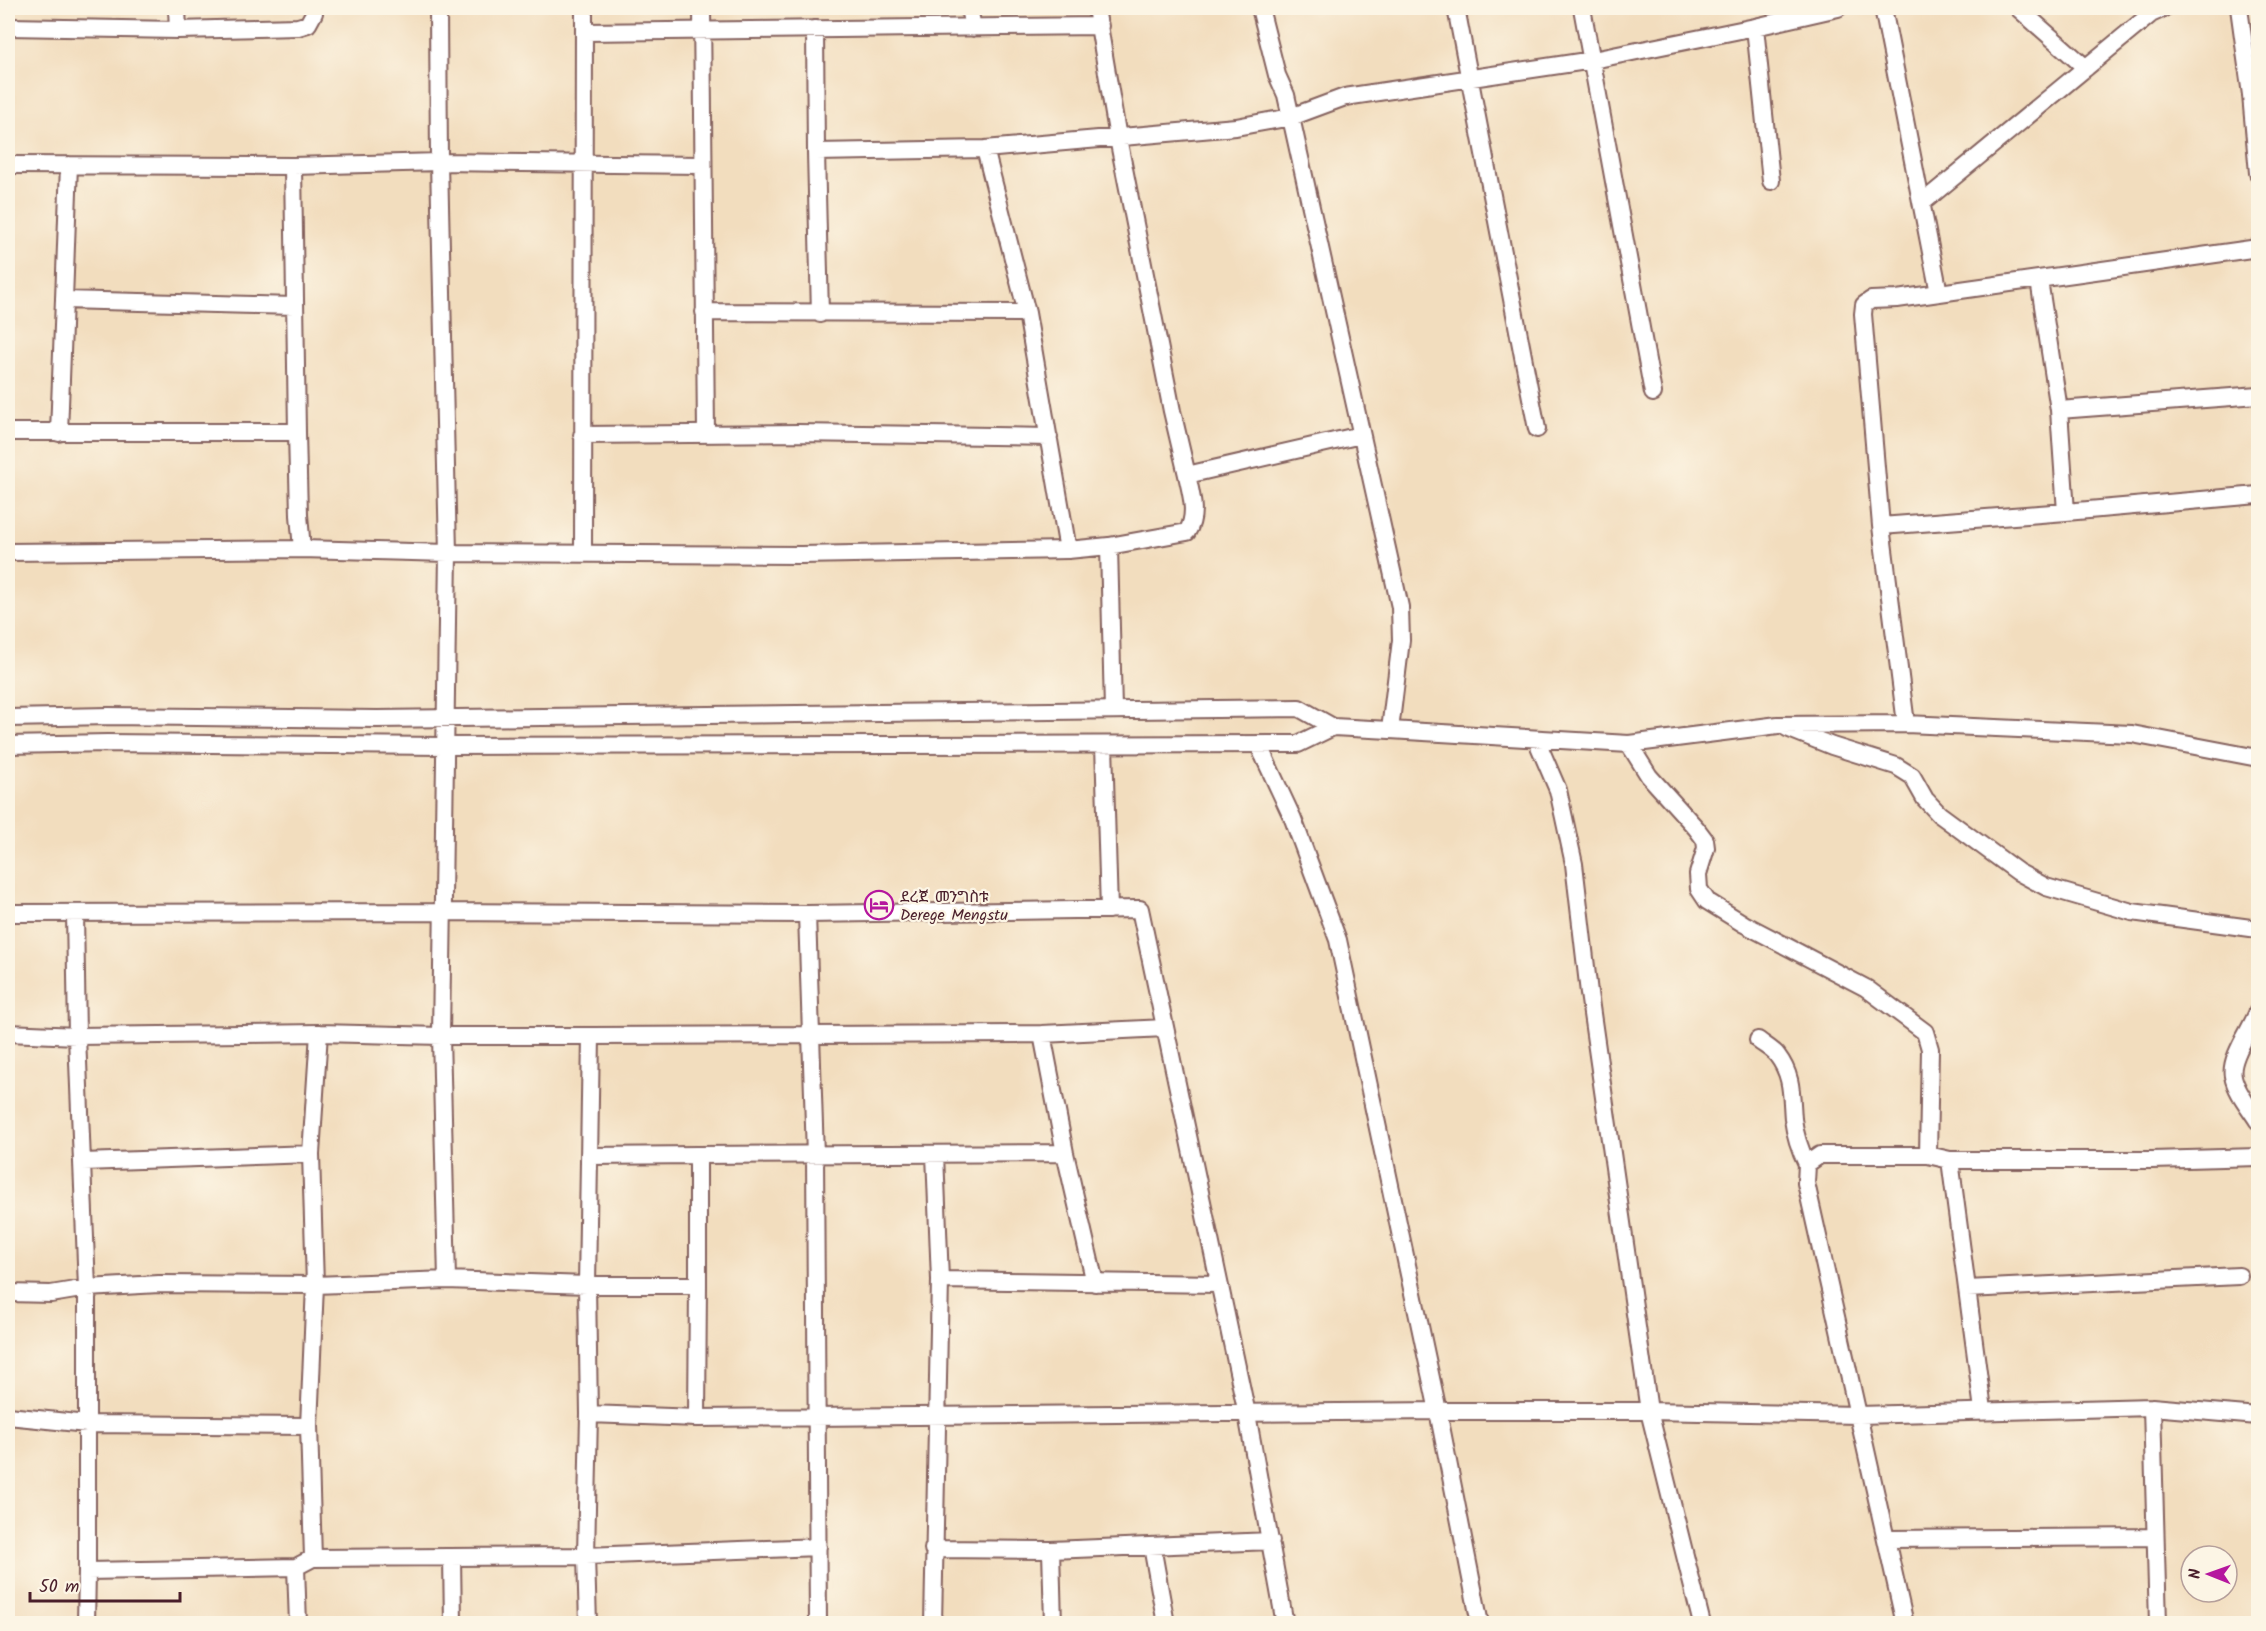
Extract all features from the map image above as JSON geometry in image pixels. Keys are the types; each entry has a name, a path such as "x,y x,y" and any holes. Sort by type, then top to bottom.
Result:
{"street":[{"path":"177,8 178,30"},
{"path":"8,27 178,30 298,27 308,24 314,8"},
{"path":"438,8 439,162 448,553 441,912 441,1036 447,1280"},
{"path":"583,553 584,8"},
{"path":"702,8 706,434"},
{"path":"969,8 973,28"},
{"path":"8,552 302,549 448,553 801,555 1068,550 1109,546 1187,532 1193,523 1194,510 1118,138 1096,8"},
{"path":"1260,8 1277,75 1286,95 1400,607 1401,640 1390,730"},
{"path":"1456,8 1468,80 1537,429"},
{"path":"1582,8 1653,393"},
{"path":"816,152 985,149 1236,127 1291,117 1345,97 1593,60 1838,8"},
{"path":"1883,8 1939,293"},
{"path":"2018,8 2086,68"},
{"path":"1922,203 2151,14 2163,8"},
{"path":"2222,8 2239,10 2255,94 2259,173"},
{"path":"585,33 1100,26"},
{"path":"1755,27 1771,181"},
{"path":"815,29 820,314"},
{"path":"985,149 1027,313 1068,550"},
{"path":"8,165 293,166 439,162 584,162 702,165"},
{"path":"59,433 69,165"},
{"path":"293,166 297,432 302,549"},
{"path":"1906,724 1881,526 1864,304 1871,300 1897,299 2039,280 2259,248"},
{"path":"2039,280 2059,410 2066,513"},
{"path":"64,300 295,306"},
{"path":"704,312 1027,313"},
{"path":"2059,410 2259,395"},
{"path":"8,432 297,432"},
{"path":"582,435 798,433 1049,437"},
{"path":"1187,475 1361,435"},
{"path":"1881,526 2066,513 2259,495"},
{"path":"1109,546 1113,710"},
{"path":"8,718 109,716 444,718 1299,708 1333,727 1629,744 1778,725 1906,724 2132,734 2259,758"},
{"path":"1778,725 1832,746 1896,766 1912,776 1925,800 1938,814 2018,872 2046,887 2132,912 2259,928"},
{"path":"8,745 119,743 444,746 1298,744 1333,727"},
{"path":"1536,739 1558,790 1574,864 1589,993 1649,1411 1702,1623"},
{"path":"1258,744 1293,819 1338,940 1438,1411 1480,1623"},
{"path":"1629,744 1649,776 1704,840 1706,848 1698,874 1699,889 1707,901 1744,924 1866,988 1925,1032 1930,1049 1928,1155"},
{"path":"1104,745 1109,910"},
{"path":"8,913 807,914 1140,909 1247,1414 1286,1623"},
{"path":"75,913 77,1036 87,1288 86,1623"},
{"path":"807,914 815,1155 818,1623"},
{"path":"2259,1011 2234,1062 2232,1074 2237,1087 2259,1121"},
{"path":"8,1033 77,1036 319,1033 591,1036 1042,1034 1165,1028"},
{"path":"313,1557 309,1426 315,1285 311,1154 319,1033"},
{"path":"1042,1034 1065,1153 1095,1283"},
{"path":"588,1623 586,1556 589,1414 586,1285 591,1036"},
{"path":"1758,1040 1776,1054 1787,1072 1792,1088 1793,1121 1807,1164 1806,1183 1888,1539 1905,1623"},
{"path":"589,1156 1065,1153"},
{"path":"83,1162 311,1154"},
{"path":"933,1623 940,1280 935,1154"},
{"path":"697,1418 698,1155"},
{"path":"1807,1164 1820,1155 1928,1155 1950,1160 2152,1160 2259,1156"},
{"path":"1950,1160 1983,1410"},
{"path":"1967,1289 2239,1276"},
{"path":"8,1293 51,1294 87,1288 159,1284 315,1285 447,1280 586,1285 698,1285"},
{"path":"940,1280 1219,1284"},
{"path":"589,1414 697,1418 1438,1411 1649,1411 1859,1415 2152,1407 2259,1416"},
{"path":"2152,1407 2158,1623"},
{"path":"8,1416 87,1424 309,1426"},
{"path":"1888,1539 2156,1537"},
{"path":"933,1550 1051,1550 1271,1541"},
{"path":"1152,1546 1166,1623"},
{"path":"87,1571 296,1567 313,1557 586,1556 818,1547"},
{"path":"1051,1550 1053,1623"},
{"path":"452,1557 453,1623"},
{"path":"296,1567 298,1623"}],"place":[{"name":"ደረጀ መንግስቱ Derege Mengstu","path":"879,905"}]}
